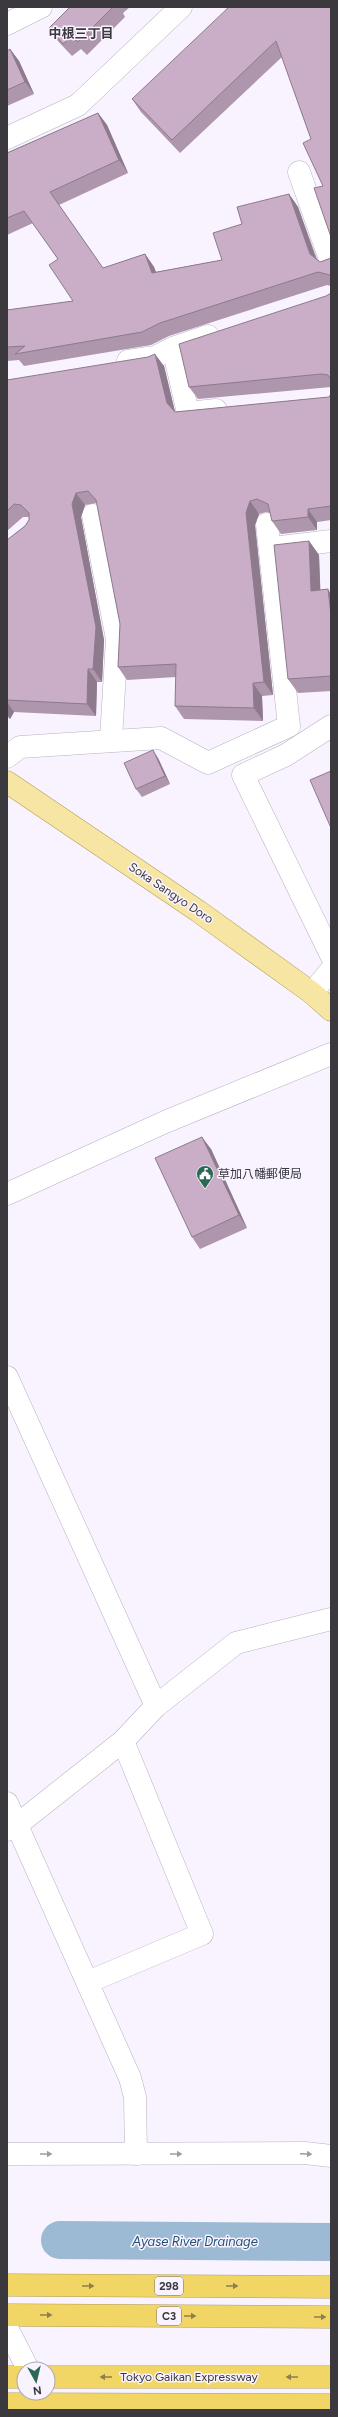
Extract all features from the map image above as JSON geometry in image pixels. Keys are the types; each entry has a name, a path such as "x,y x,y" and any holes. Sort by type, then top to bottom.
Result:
{"highway":[{"name":"298","path":"7,2285 331,2287"},
{"name":"C3","path":"7,2314 331,2317"},
{"name":"Tokyo Gaikan Expressway","path":"56,2377 331,2377"},
{"path":"7,2404 46,2402 331,2405"}],"main road":[{"name":"Soka Sangyo Doro","path":"7,782 198,911 312,993 331,1010"}],"street":[{"path":"7,24 41,7"},
{"path":"7,138 78,105 181,7"},
{"path":"299,172 322,207 331,262"},
{"path":"108,365 155,357 172,348 225,331"},
{"path":"172,348 188,413 236,408"},
{"path":"93,515 116,639 111,739"},
{"path":"7,757 20,746 111,739 161,738 208,763 289,726 268,524"},
{"path":"270,548 331,541"},
{"path":"288,717 324,730"},
{"path":"324,730 286,755 243,775 331,955"},
{"path":"312,993 331,970"},
{"path":"7,1194 165,1122 331,1054"},
{"path":"7,1377 156,1706"},
{"path":"12,1827 123,1741 156,1706 236,1643 331,1619"},
{"path":"88,1982 202,1934 123,1741"},
{"path":"7,1803 12,1827 88,1982 130,2078 135,2096 136,2154"},
{"path":"7,2154 304,2153 331,2156"},
{"path":"7,2328 24,2361"}],"building":[{"path":"70,7 113,7 78,42 72,36 63,44 49,28"},
{"path":"229,7 331,7 331,237 314,188 323,186 303,143 311,139 276,41 172,140 132,99"},
{"path":"10,49 25,82 7,90 7,51"},
{"path":"98,113 119,160 50,192 103,268 145,254 152,273 222,260 213,233 242,224 237,207 289,194 310,254 320,262 331,258 331,277 330,275 318,272 160,323 142,332 15,354 25,346 7,347 7,310 73,301 49,265 58,259 24,211 7,218 7,153"},
{"path":"331,293 331,380 328,375 321,374 189,387 179,344 326,296"},
{"path":"155,354 167,403 175,412 329,397 331,394 331,506 308,509 308,517 272,521 268,504 257,499 250,501 246,513 264,682 253,683 254,708 175,706 176,664 118,667 120,624 96,500 88,491 76,493 72,504 96,627 93,669 88,669 87,704 7,700 7,540 25,526 29,520 29,513 21,505 14,504 7,511 7,380 148,357"},
{"path":"309,541 311,591 328,589 331,615 331,676 288,679 274,545"},
{"path":"153,750 165,776 136,789 124,763"},
{"path":"331,771 331,828 310,780"},
{"path":"202,1137 239,1215 192,1237 155,1158"}],"waterway":[{"name":"Ayase River Drainage","path":"60,2240 331,2242"}],"place":[{"name":"草加八幡郵便局","path":"205,1189"}],"district":[{"name":"中根三丁目","path":"81,33"}]}
